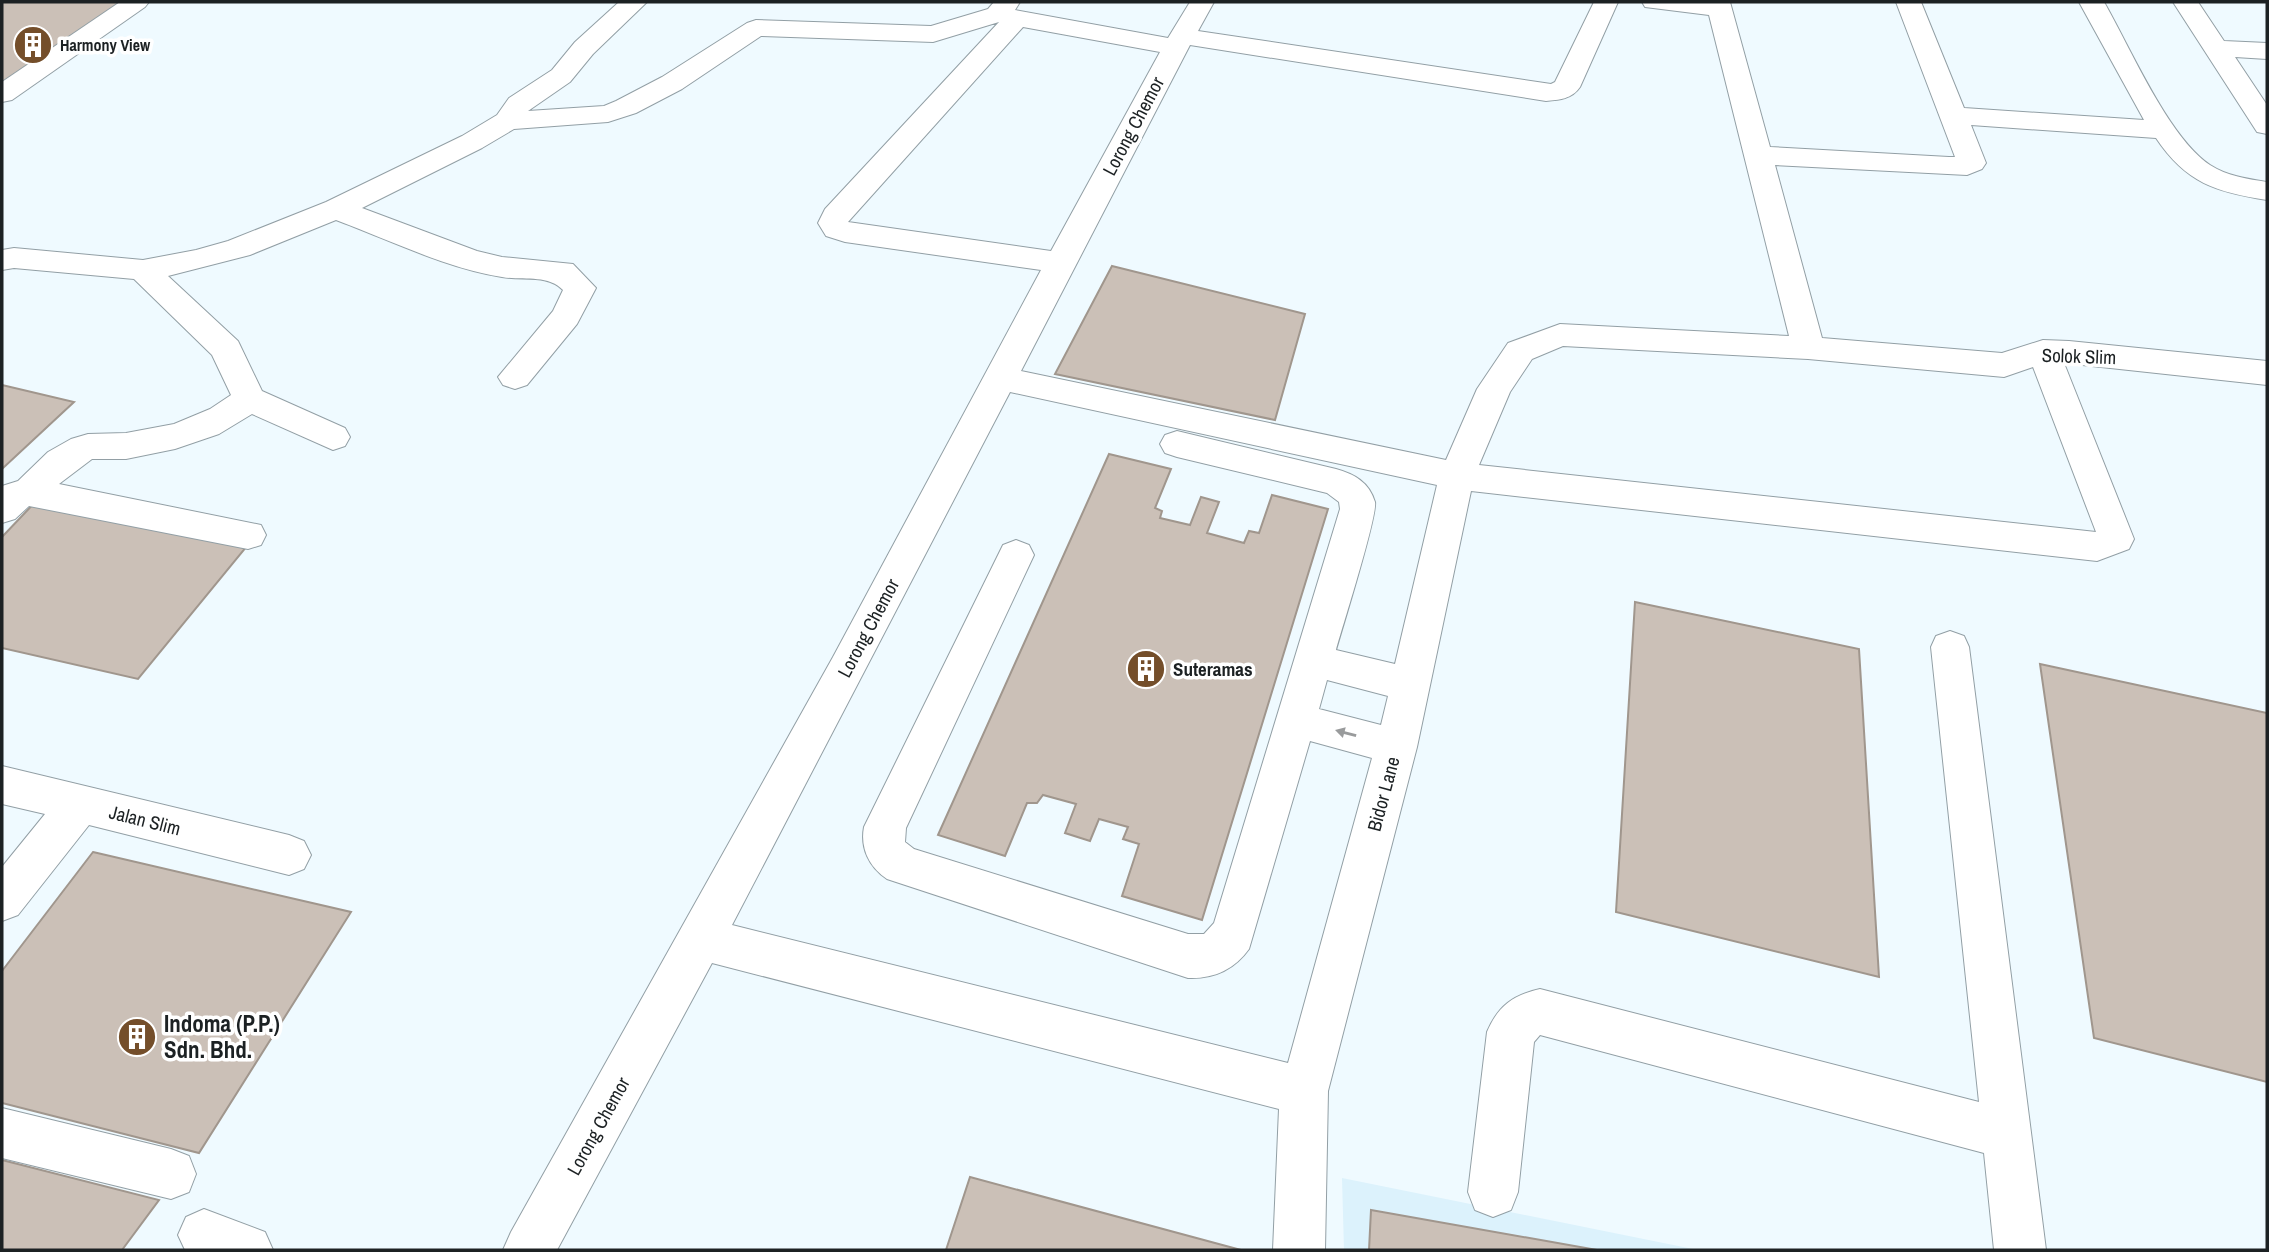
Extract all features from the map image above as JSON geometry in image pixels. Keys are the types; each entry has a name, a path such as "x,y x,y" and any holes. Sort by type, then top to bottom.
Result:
{"street":[{"path":"2,94 136,2"},
{"path":"508,121 519,104 561,76 584,48 634,2"},
{"name":"Lorong Chemor","path":"529,1250 702,939 1001,378 1059,262 1178,41 1202,2"},
{"path":"2,260 14,258 143,270 198,260 239,248 336,209 472,142 508,121 608,114 626,107 672,83 756,28 933,34 1007,11 1178,41 1546,93 1557,92 1566,87 1606,2"},
{"path":"1654,2 1719,5 1808,348"},
{"path":"1758,155 1968,166 1972,163 1908,2"},
{"path":"2092,2 2164,130 2197,169 2220,180 2267,191"},
{"path":"2186,2 2267,125"},
{"path":"1007,11 836,216 833,223 837,229 845,232 1059,262"},
{"path":"2217,48 2267,51"},
{"path":"1954,116 2164,130"},
{"path":"336,209 469,259 502,267 562,271 580,288 566,316 515,377"},
{"path":"143,270 226,349 249,399 334,438"},
{"name":"Solok Slim","path":"1520,351 1560,335 1808,348 2004,365 2043,351 2267,373"},
{"name":"Bidor Lane","path":"1299,1250 1304,1091 1396,747 1457,476 1494,389 1520,351"},
{"path":"1001,378 1457,476 2097,547 2116,539 2113,527 2043,351"},
{"path":"15,500 66,457 86,447 123,447 169,439 232,414 249,399"},
{"path":"1016,555 885,827 882,842 888,857 902,866 1188,956 1207,957 1223,948 1233,934 1358,509 1357,498 1349,488 1336,482 1177,444"},
{"path":"15,500 248,535"},
{"path":"1950,647 2020,1250"},
{"path":"1313,660 1410,685"},
{"path":"1296,720 1396,747"},
{"name":"Jalan Slim","path":"2,785 289,855"},
{"path":"2,901 80,804"},
{"path":"702,939 1304,1091"},
{"path":"1493,1192 1511,1032 1527,1015 1540,1012 2007,1134"},
{"path":"2,1133 171,1174"}],"shaded area":[{"path":"1342,1178 1698,1250 1344,1250"}],"building":[{"name":"Harmony View","path":"2,2 127,2 2,89"},
{"path":"1112,266 1305,314 1275,420 1055,374"},
{"path":"2,385 74,402 2,469"},
{"name":"Suteramas","path":"1109,454 1171,469 1155,508 1162,511 1160,518 1190,525 1201,497 1219,502 1207,533 1244,543 1249,531 1259,533 1272,495 1328,509 1202,920 1122,896 1139,844 1123,839 1128,827 1099,819 1090,841 1065,833 1076,804 1043,795 1037,803 1027,803 1005,856 938,835"},
{"path":"41,496 252,540 138,679 2,648 2,537"},
{"path":"1635,602 1859,649 1879,977 1616,912"},
{"path":"2040,664 2267,713 2267,1082 2094,1038"},
{"name":"Indoma (P.P.) Sdn. Bhd.","path":"93,852 351,912 199,1153 2,1103 2,971"},
{"path":"2,1160 159,1200 122,1250 2,1250"},
{"path":"970,1177 1241,1250 946,1250"},
{"path":"1371,1210 1597,1250 1369,1250"}],"place":[{"name":"Harmony View","path":"33,45"},
{"name":"Suteramas","path":"1146,669"},
{"name":"Indoma (P.P.) Sdn. Bhd.","path":"137,1037"}]}
